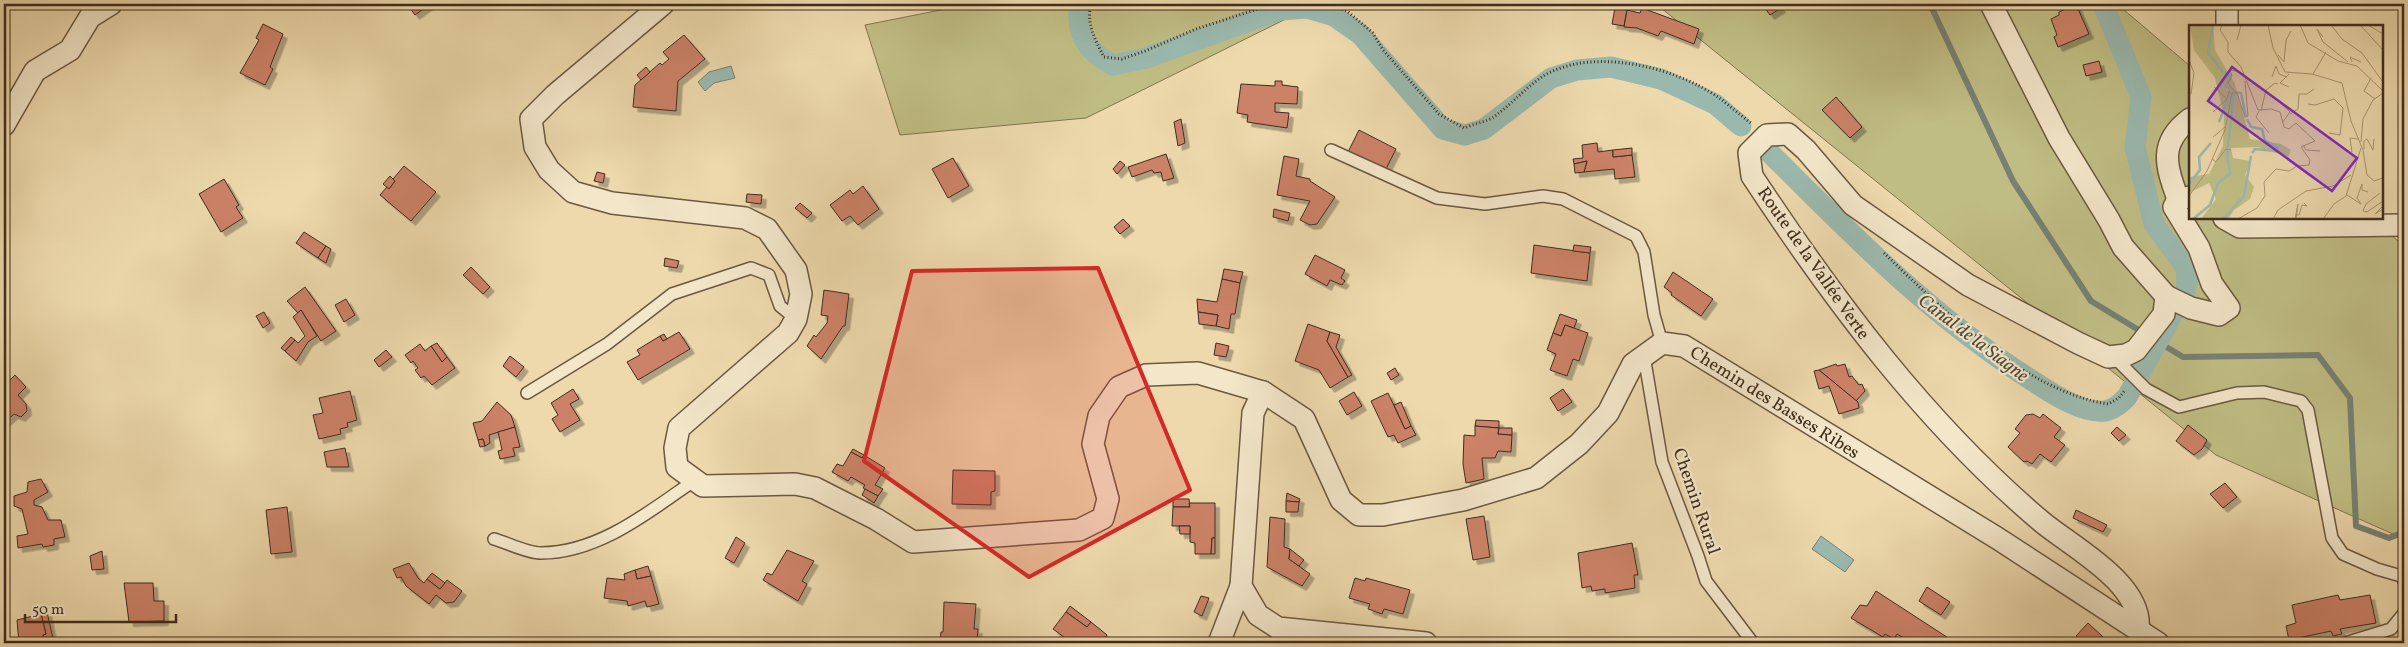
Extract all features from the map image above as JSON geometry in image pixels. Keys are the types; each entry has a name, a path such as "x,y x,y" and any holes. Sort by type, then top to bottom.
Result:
{"street":[{"path":"4,125 35,70 70,50 90,17 111,4"},
{"path":"663,4 555,94 531,119 535,148 549,170 573,192 612,203 745,218 767,229 796,270 801,294 796,319 788,333 680,428 674,448 677,467 703,486 795,484 815,488 876,519 913,542 1079,530 1103,518 1108,499 1093,444 1099,416 1119,387 1146,375 1198,373 1263,392 1304,419 1341,500 1359,516 1383,515 1464,500 1536,478 1579,444 1608,413 1634,364 1662,343"},
{"path":"1991,4 2060,138 2123,247 2165,305 2191,308 2219,316 2229,308 2212,284 2199,248 2174,207 2184,198 2168,171 2168,144 2180,127 2189,120"},
{"path":"2227,4 2227,25"},
{"path":"1767,135 1788,134 1806,150 1853,205 1968,285 2078,343 2116,358 2136,350 2165,305"},
{"name":"Route de la Vallée Verte","path":"1767,135 1749,153 1752,176 1839,304 1907,387 1976,461 2042,522 2109,573 2125,591 2136,608 2139,619 2138,630"},
{"path":"2226,219 2240,228 2404,225"},
{"name":"Chemin des Basses Ribes","path":"1662,343 1684,346 1997,538 2158,643"},
{"path":"1219,643 1241,586 1253,413 1263,392"},
{"path":"1241,586 1258,615 1278,628 1426,643"}],"lane":[{"path":"1331,150 1437,198 1485,204 1543,196 1563,199 1636,236 1644,252 1654,315 1662,343"},
{"path":"527,393 607,344 672,294 751,268 769,275 780,306 796,319"},
{"name":"Chemin Rural","path":"1644,356 1662,462 1706,581 1753,643"},
{"path":"2116,358 2146,389 2179,407 2246,393 2264,392 2301,401 2308,410 2332,538 2343,554 2377,569 2401,576 2404,581"},
{"path":"494,539 539,553 572,550 604,537 652,511 694,480"},
{"path":"2346,643 2391,629 2404,613"}],"path":[{"path":"1091,4 1088,20 1095,40 1104,57 1122,59 1196,29 1273,4"},
{"path":"1329,4 1347,11 1372,33 1383,50 1439,114 1464,128 1494,117 1546,74 1584,62 1613,60 1655,69 1687,80 1717,97 1767,135"},
{"path":"1882,252 1923,291 1976,335 2020,368 2053,388 2075,397 2108,404 2119,398 2125,390"}],"highlighted area":[{"path":"1098,268 1190,490 1029,577 864,461 912,271"}],"shaded area":[{"path":"971,4 1316,4 1086,118 900,135 865,25"},
{"path":"1656,4 2117,4 2189,65 2189,219 2372,219 2404,246 2404,539 2216,455"}],"water":[{"path":"731,66 735,78 714,83 705,91 698,82 709,72"},
{"path":"1821,536 1854,560 1845,572 1812,549"}],"building":[{"path":"407,4 430,4 415,15"},
{"path":"1762,4 1779,4 1781,8 1770,15"},
{"path":"2076,4 2089,34 2058,47 2054,37 2057,35 2051,19 2059,15 2059,12"},
{"path":"1615,8 1627,10 1624,26 1612,24"},
{"path":"1642,8 1699,29 1694,44 1661,31 1658,36 1637,28 1624,27 1627,10 1640,13"},
{"path":"263,24 283,34 270,67 273,69 265,85 240,73 259,40 256,38"},
{"path":"684,35 705,59 678,81 676,111 633,107 635,85 660,63 662,65 669,59 663,52"},
{"path":"2099,61 2102,72 2086,76 2083,65"},
{"path":"646,67 650,72 641,80 637,75"},
{"path":"1275,81 1282,81 1282,85 1298,87 1297,104 1275,103 1275,112 1289,113 1287,128 1247,122 1248,115 1237,113 1241,84 1275,86"},
{"path":"1836,97 1862,127 1850,138 1822,110"},
{"path":"1181,119 1185,143 1178,146 1174,122"},
{"path":"1359,130 1396,149 1385,171 1348,152"},
{"path":"1597,143 1598,152 1613,150 1613,157 1632,155 1635,177 1615,179 1614,169 1584,172 1587,161 1574,164 1573,159 1583,158 1582,145"},
{"path":"1632,148 1632,155 1613,157 1613,150"},
{"path":"1166,154 1174,178 1163,181 1161,172 1154,173 1152,170 1132,177 1128,167"},
{"path":"1284,156 1299,159 1296,176 1310,179 1310,181 1335,197 1317,224 1310,225 1300,220 1310,201 1277,195"},
{"path":"953,158 969,186 948,198 932,169"},
{"path":"1120,161 1125,165 1117,174 1113,169"},
{"path":"1587,161 1584,172 1575,173 1574,164"},
{"path":"404,166 436,192 411,221 380,195 387,187 389,189 395,181 393,179"},
{"path":"597,172 605,174 603,183 594,181"},
{"path":"390,176 395,181 389,189 383,184"},
{"path":"224,179 239,205 236,207 243,218 221,232 199,194"},
{"path":"863,186 879,209 858,225 850,216 842,221 830,205 850,190 853,194"},
{"path":"747,194 762,195 761,204 746,202"},
{"path":"800,203 812,213 807,218 795,208"},
{"path":"1274,209 1290,213 1288,221 1273,217"},
{"path":"1123,219 1130,226 1120,234 1114,227"},
{"path":"304,232 326,246 318,258 296,243"},
{"path":"1534,245 1590,253 1587,281 1531,273"},
{"path":"1574,245 1591,247 1590,253 1573,251"},
{"path":"326,246 331,249 326,263 318,258"},
{"path":"1315,255 1345,270 1341,278 1345,281 1342,285 1330,280 1327,286 1305,274"},
{"path":"665,258 679,261 677,268 664,266"},
{"path":"471,267 490,287 483,294 463,275"},
{"path":"1224,269 1243,272 1240,283 1222,279"},
{"path":"1673,272 1713,299 1701,316 1671,295 1672,293 1664,287"},
{"path":"1222,279 1240,283 1235,314 1231,314 1229,329 1216,326 1218,315 1198,312 1197,299 1217,302"},
{"path":"305,287 336,331 321,341 301,310 298,313 287,301"},
{"path":"824,290 849,294 845,326 843,326 821,359 807,346 814,335 816,337 827,323 828,316 821,315"},
{"path":"346,299 355,315 344,322 335,305"},
{"path":"301,310 317,336 308,342 296,361 285,351 295,340 298,343 305,336 293,317"},
{"path":"264,312 270,323 263,328 256,316"},
{"path":"1198,312 1218,315 1216,326 1199,324"},
{"path":"1560,314 1577,320 1574,328 1565,325 1561,336 1553,333"},
{"path":"1308,324 1330,332 1327,341 1348,377 1330,388 1319,370 1295,361"},
{"path":"1565,325 1588,333 1579,361 1573,359 1567,376 1550,370 1556,354 1547,350 1553,333 1561,336"},
{"path":"679,332 690,349 638,380 627,362 640,355 637,350 660,336 663,341"},
{"path":"1330,332 1340,335 1336,347 1352,375 1348,377 1327,341"},
{"path":"664,334 667,339 663,341 660,336"},
{"path":"291,337 295,340 285,351 281,348"},
{"path":"437,343 447,357 442,362 431,346"},
{"path":"1216,343 1229,346 1226,357 1214,355"},
{"path":"420,344 425,351 431,346 442,362 447,357 455,368 432,385 424,376 421,378 415,370 418,368 405,355"},
{"path":"386,350 392,357 379,367 374,360"},
{"path":"510,356 524,367 516,377 503,366"},
{"path":"1836,364 1837,366 1845,364 1849,377 1852,376 1859,385 1862,384 1865,391 1856,401 1819,370"},
{"path":"1395,368 1399,375 1391,380 1387,373"},
{"path":"1819,370 1858,402 1859,408 1839,414 1829,386 1819,389 1814,371"},
{"path":"15,375 26,387 18,395 26,404 27,411 21,417 14,414 4,423 4,386"},
{"path":"573,389 579,399 570,404 580,420 560,432 552,419 558,415 551,403"},
{"path":"1563,389 1572,402 1558,411 1550,398"},
{"path":"350,391 357,420 347,423 348,427 340,429 341,434 319,439 313,415 323,413 319,398"},
{"path":"1354,392 1362,406 1347,415 1339,401"},
{"path":"1388,393 1405,429 1411,426 1416,435 1398,443 1394,435 1388,437 1371,401"},
{"path":"497,402 511,415 515,427 489,435 490,443 485,446 483,439 478,440 473,423 482,421"},
{"path":"1401,402 1411,426 1405,429 1394,405"},
{"path":"2033,414 2040,418 2043,414 2061,428 2054,437 2065,445 2051,462 2040,454 2032,464 2027,461 2024,462 2008,447 2020,433 2015,429 2026,415"},
{"path":"1476,420 1499,421 1499,428 1475,426"},
{"path":"2188,425 2207,440 2202,449 2194,455 2176,441"},
{"path":"1475,426 1499,428 1498,434 1512,435 1511,452 1498,451 1495,458 1482,458 1484,479 1466,483 1463,464 1464,435 1475,436"},
{"path":"515,427 520,447 513,448 515,456 500,459 498,451 502,450 498,432"},
{"path":"2117,427 2126,435 2119,441 2111,433"},
{"path":"1499,428 1512,428 1512,435 1498,434"},
{"path":"483,439 485,446 480,447 478,440"},
{"path":"345,448 349,467 327,467 324,452"},
{"path":"853,449 864,455 862,458 851,452"},
{"path":"851,452 862,458 864,455 885,468 875,485 883,489 878,496 863,488 865,485 851,477 848,481 832,472 837,464 843,466"},
{"path":"953,470 995,471 995,491 991,492 991,505 952,504"},
{"path":"41,479 48,492 34,500 34,505 42,507 48,520 61,520 65,537 54,539 54,545 43,547 42,544 18,548 17,536 28,534 22,509 14,506 14,496 27,492 28,482"},
{"path":"2225,483 2237,497 2223,508 2210,494"},
{"path":"865,489 878,496 874,503 862,495"},
{"path":"1287,493 1300,499 1299,502 1286,501"},
{"path":"1173,499 1189,499 1190,507 1173,507"},
{"path":"1286,501 1299,502 1298,512 1286,512"},
{"path":"1189,503 1215,503 1215,538 1212,538 1211,554 1195,554 1195,543 1190,542 1190,526 1172,526 1173,507 1190,507"},
{"path":"287,507 292,552 271,554 266,510"},
{"path":"2076,510 2107,525 2103,532 2073,518"},
{"path":"1484,516 1490,557 1473,560 1466,519"},
{"path":"1270,517 1285,519 1284,547 1290,549 1289,559 1310,574 1302,586 1267,567"},
{"path":"1179,526 1190,526 1190,534 1180,534"},
{"path":"736,537 745,543 734,563 725,558"},
{"path":"1212,538 1215,538 1215,554 1211,554"},
{"path":"1632,543 1638,575 1634,575 1635,588 1605,593 1605,589 1592,591 1591,586 1582,588 1578,553"},
{"path":"1290,549 1304,560 1299,566 1289,559"},
{"path":"787,550 814,561 802,581 807,584 798,601 763,580 767,573 772,575"},
{"path":"102,551 104,569 92,570 90,556"},
{"path":"409,563 418,578 424,583 427,579 440,589 447,580 462,591 454,602 446,603 436,595 429,604 406,586 401,577 397,578 393,569"},
{"path":"648,566 651,576 637,579 635,570"},
{"path":"635,570 637,579 651,576 659,604 647,607 645,601 628,606 627,601 604,598 607,578 625,580 624,574"},
{"path":"432,573 445,583 440,589 427,579"},
{"path":"1355,578 1365,581 1366,578 1410,590 1403,614 1384,609 1382,614 1368,609 1370,604 1349,598"},
{"path":"124,583 153,583 154,601 164,601 164,621 129,622"},
{"path":"1927,587 1950,602 1941,615 1919,601"},
{"path":"1876,591 1956,643 1912,643 1897,634 1894,639 1885,634 1883,637 1851,618 1860,605 1867,606"},
{"path":"2338,595 2340,600 2370,595 2376,623 2340,629 2342,634 2333,636 2331,631 2289,640 2286,626 2296,623 2292,605"},
{"path":"1201,596 1209,598 1202,616 1194,612"},
{"path":"944,602 976,604 974,629 978,629 977,641 940,641 941,632 943,632"},
{"path":"1070,606 1091,622 1087,627 1066,612"},
{"path":"47,612 54,643 45,643 43,635 46,634 41,614"},
{"path":"1066,612 1087,627 1091,622 1107,635 1101,643 1072,643 1053,629"},
{"path":"41,614 46,634 43,635 45,643 19,643 17,620"},
{"path":"2088,623 2108,643 2086,643 2076,636"},
{"path":"154,637 157,643 140,643"},
{"path":"942,641 955,641 954,643 942,643"}],"waterway":[{"name":"Canal de la Siagne","path":"1080,4 1079,24 1081,33 1090,48 1113,65 1143,59 1280,10 1307,8 1334,16 1360,34 1443,129 1465,135 1484,129 1551,78 1577,70 1611,67 1661,79 1715,104 1741,126"},
{"path":"1930,4 2013,181 2091,301 2183,357 2318,355 2350,398 2356,526 2389,538 2404,532"},
{"name":"Canal de la Siagne","path":"1768,151 1894,274 1961,330 1996,356 2058,397 2087,409 2096,411 2112,409 2127,397 2185,292 2187,281 2186,268 2154,224 2135,147 2141,97 2103,4"}]}
